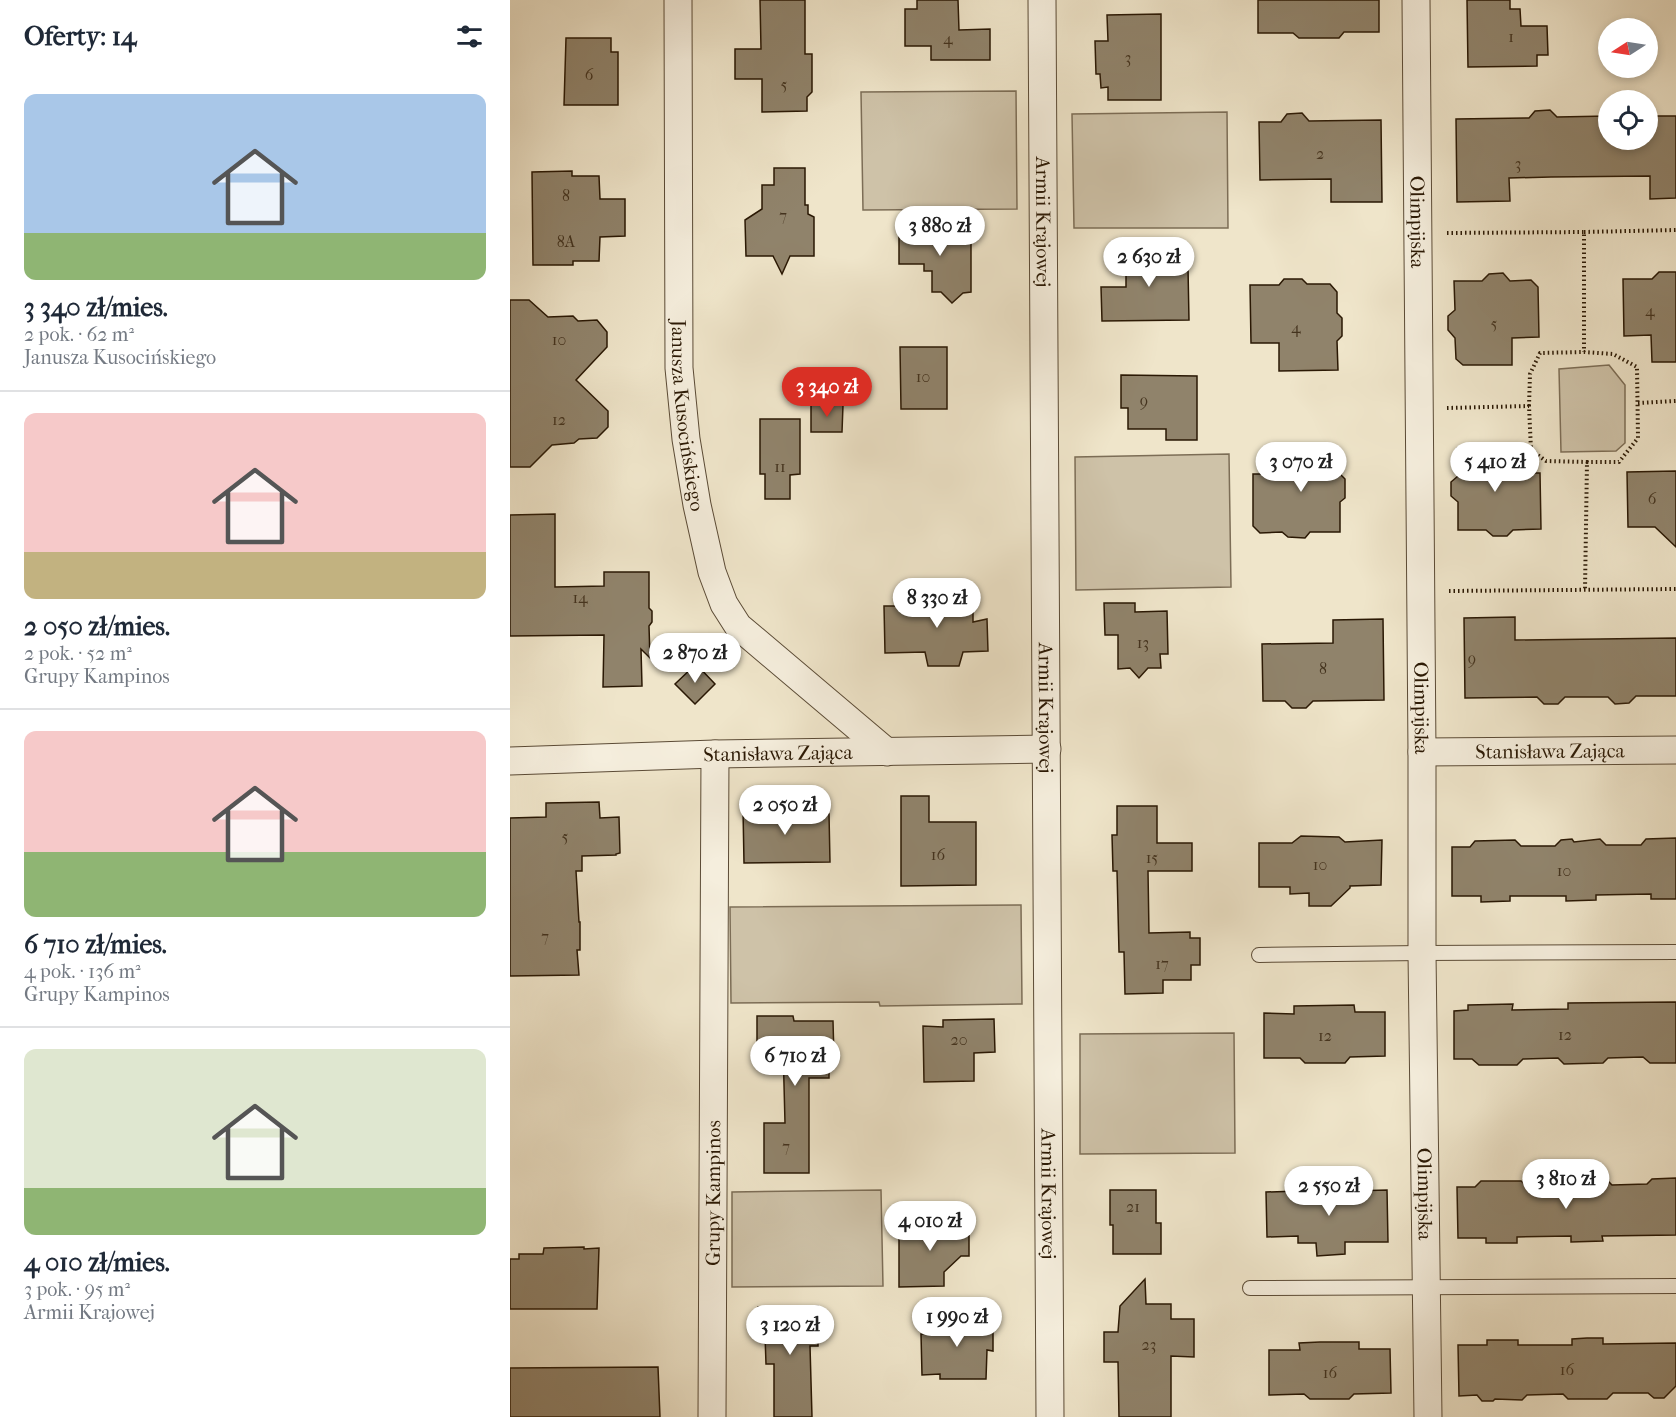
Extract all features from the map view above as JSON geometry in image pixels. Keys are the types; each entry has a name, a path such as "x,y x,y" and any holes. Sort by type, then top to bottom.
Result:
{"street":[{"name":"Janusza Kusocińskiego","path":"678,0 679,368 686,439 697,505 712,572 724,604 738,626 887,752"},
{"name":"Armii Krajowej","path":"1042,0 1050,1417"},
{"name":"Olimpijska","path":"1416,0 1422,953 1428,1417"},
{"name":"Stanisława Zająca","path":"510,761 715,754 1047,749"},
{"name":"Stanisława Zająca","path":"1422,752 1676,750"},
{"name":"Grupy Kampinos","path":"712,1417 715,754"}],"lane":[{"path":"1259,955 1676,952"},
{"path":"1250,1288 1676,1286"}],"path":[{"path":"1418,233 1676,230"},
{"path":"1584,232 1584,352"},
{"path":"1540,353 1614,354 1637,367 1638,403 1638,438 1619,462 1546,460 1531,450 1530,374 1540,353"},
{"path":"1638,403 1676,401"},
{"path":"1420,408 1529,406"},
{"path":"1585,590 1587,462"},
{"path":"1421,591 1676,589"}],"shaded area":[{"path":"1016,91 1017,209 863,210 861,92"},
{"path":"1227,112 1228,228 1074,228 1072,114"},
{"path":"1609,365 1625,385 1625,443 1616,451 1561,452 1559,369"},
{"path":"1229,454 1231,587 1076,590 1075,457"},
{"path":"1021,905 1022,1004 880,1006 879,1002 731,1003 730,907"},
{"path":"1234,1033 1235,1153 1080,1154 1080,1034"},
{"path":"881,1190 883,1286 732,1287 732,1192"}],"building":[{"path":"760,0 805,0 805,54 812,54 812,92 807,97 807,111 762,112 762,79 735,79 735,49 761,49"},
{"path":"917,0 958,0 959,30 990,29 990,60 931,60 931,46 905,46 905,9 917,9"},
{"path":"1258,0 1379,0 1379,32 1344,32 1339,38 1299,38 1293,33 1258,33"},
{"path":"1467,0 1510,0 1510,9 1520,9 1521,26 1547,26 1548,55 1537,55 1537,66 1468,67"},
{"path":"1161,14 1161,100 1108,100 1108,87 1101,88 1100,74 1096,74 1095,41 1108,41 1107,15"},
{"path":"566,38 611,38 611,52 618,52 618,105 564,105"},
{"path":"1550,110 1557,117 1598,116 1598,150 1658,150 1658,116 1676,116 1676,198 1650,199 1650,176 1551,177 1509,178 1510,201 1457,202 1456,119 1529,118 1535,111"},
{"path":"1302,113 1309,121 1381,120 1382,202 1331,202 1331,179 1260,180 1259,122 1281,122 1287,114"},
{"path":"774,168 805,168 805,205 808,205 808,214 814,217 814,256 790,256 782,274 773,256 746,256 745,220 762,209 762,185 774,185"},
{"path":"572,171 572,176 599,176 600,199 625,199 625,236 600,237 599,261 573,261 573,265 533,265 532,172"},
{"path":"971,228 971,292 963,293 952,303 941,292 932,292 932,271 924,271 924,264 899,264 899,229"},
{"path":"1179,247 1179,268 1188,268 1189,320 1102,321 1101,287 1126,287 1126,248"},
{"path":"1659,272 1676,272 1676,362 1652,362 1651,335 1624,336 1623,279 1652,279"},
{"path":"1503,273 1510,281 1531,280 1538,287 1539,337 1512,338 1512,365 1463,365 1456,359 1455,338 1448,330 1448,316 1455,310 1454,281 1482,281 1489,274"},
{"path":"1284,279 1302,279 1307,284 1330,284 1337,292 1337,313 1342,318 1342,336 1337,341 1338,370 1279,371 1279,343 1251,343 1250,285 1279,285"},
{"path":"510,300 529,300 548,317 573,316 578,321 597,320 607,332 607,347 576,380 608,411 608,427 597,438 552,445 530,467 510,467"},
{"path":"900,347 947,347 947,409 901,409"},
{"path":"1121,375 1197,376 1197,440 1166,440 1166,429 1128,429 1128,408 1121,408"},
{"path":"811,405 843,405 842,432 811,432"},
{"path":"760,419 800,419 800,474 790,475 790,499 765,499 765,474 760,474"},
{"path":"1332,445 1340,452 1340,474 1345,479 1345,498 1340,502 1340,532 1310,532 1305,538 1288,537 1282,532 1260,533 1253,526 1253,474 1282,474 1281,446"},
{"path":"1513,447 1513,473 1540,473 1541,529 1513,530 1507,536 1493,536 1486,530 1458,530 1458,502 1451,496 1451,482 1458,476 1457,448"},
{"path":"1676,471 1676,547 1655,527 1628,527 1627,472"},
{"path":"555,514 555,587 604,586 604,572 649,572 649,608 652,611 652,622 649,626 650,658 641,649 642,686 603,687 604,635 510,636 510,515"},
{"path":"941,591 973,591 973,622 987,619 988,651 963,652 959,666 928,666 925,652 885,653 884,606 936,606"},
{"path":"1104,603 1135,603 1135,612 1167,611 1168,654 1160,654 1161,668 1148,668 1139,678 1130,668 1118,669 1118,635 1105,635"},
{"path":"1515,617 1515,640 1676,638 1676,696 1636,696 1629,703 1615,704 1608,697 1565,697 1558,704 1544,704 1537,697 1465,698 1464,618"},
{"path":"1383,619 1384,700 1313,701 1306,708 1292,708 1285,701 1263,701 1262,644 1333,643 1333,620"},
{"path":"696,664 715,684 695,704 675,684"},
{"path":"901,796 929,796 929,822 976,822 976,885 901,886"},
{"path":"599,802 600,818 619,817 620,853 582,856 582,871 576,871 580,922 580,950 577,950 579,975 510,976 510,818 546,817 546,803"},
{"path":"1117,806 1157,806 1157,843 1192,843 1192,871 1148,871 1149,933 1190,932 1190,938 1200,938 1200,965 1191,965 1191,980 1163,980 1163,993 1125,994 1124,952 1119,952 1117,871 1113,871 1112,835 1117,835"},
{"path":"803,808 802,814 829,814 830,862 744,863 743,809"},
{"path":"1301,836 1339,837 1345,842 1382,840 1381,885 1350,886 1331,906 1309,906 1309,893 1290,894 1290,887 1259,887 1259,843 1292,843"},
{"path":"1676,838 1676,899 1651,899 1651,894 1596,895 1596,900 1566,901 1566,896 1510,896 1510,901 1481,902 1481,896 1452,896 1452,847 1470,847 1475,841 1515,840 1521,846 1555,846 1561,840 1572,839 1574,842 1600,839 1606,845 1641,845 1646,839"},
{"path":"1676,1002 1676,1063 1650,1063 1643,1057 1608,1058 1603,1063 1564,1064 1558,1058 1523,1059 1517,1065 1479,1065 1472,1059 1454,1059 1454,1011 1468,1010 1468,1005 1513,1004 1512,1010 1568,1009 1568,1003"},
{"path":"1354,1005 1355,1012 1385,1012 1385,1056 1350,1057 1345,1063 1305,1063 1300,1058 1264,1058 1264,1013 1294,1014 1294,1006"},
{"path":"757,1016 793,1016 794,1021 833,1021 834,1058 829,1064 829,1078 809,1078 809,1173 764,1173 764,1123 785,1123 783,1046 757,1046"},
{"path":"994,1019 995,1052 974,1053 974,1081 924,1082 923,1026 943,1027 943,1020"},
{"path":"1676,1178 1676,1235 1602,1236 1603,1241 1571,1242 1571,1236 1517,1237 1517,1243 1486,1243 1486,1238 1458,1238 1457,1187 1475,1187 1481,1181 1521,1181 1527,1186 1561,1186 1566,1180 1606,1179 1612,1185 1647,1184 1652,1179"},
{"path":"1345,1184 1352,1191 1387,1190 1388,1242 1345,1242 1345,1254 1317,1256 1316,1243 1298,1243 1298,1236 1267,1237 1266,1192 1299,1191 1304,1186"},
{"path":"1110,1190 1156,1190 1156,1223 1161,1223 1161,1254 1113,1254"},
{"path":"969,1223 969,1256 961,1256 944,1272 944,1286 899,1287 899,1224"},
{"path":"584,1247 584,1249 599,1248 597,1309 510,1309 510,1259 519,1259 519,1254 543,1254 544,1248"},
{"path":"1145,1279 1146,1304 1171,1304 1171,1319 1194,1319 1194,1357 1171,1356 1171,1417 1119,1417 1118,1362 1104,1362 1104,1332 1118,1332 1120,1306"},
{"path":"818,1306 818,1346 810,1346 812,1417 774,1417 774,1364 766,1364 765,1335 758,1335 758,1307"},
{"path":"924,1319 993,1319 993,1351 987,1350 986,1379 940,1379 940,1374 922,1375 921,1334 924,1334"},
{"path":"1603,1338 1603,1344 1676,1343 1676,1386 1664,1398 1654,1398 1648,1393 1613,1393 1607,1399 1568,1399 1563,1394 1527,1395 1522,1400 1495,1399 1493,1401 1482,1401 1477,1395 1459,1396 1458,1345 1487,1345 1487,1340 1518,1340 1518,1345 1572,1345 1572,1339"},
{"path":"1359,1342 1359,1349 1390,1349 1391,1393 1354,1394 1349,1399 1310,1399 1304,1394 1269,1395 1269,1350 1300,1350 1299,1343"},
{"path":"658,1367 660,1417 510,1417 510,1368"}]}
